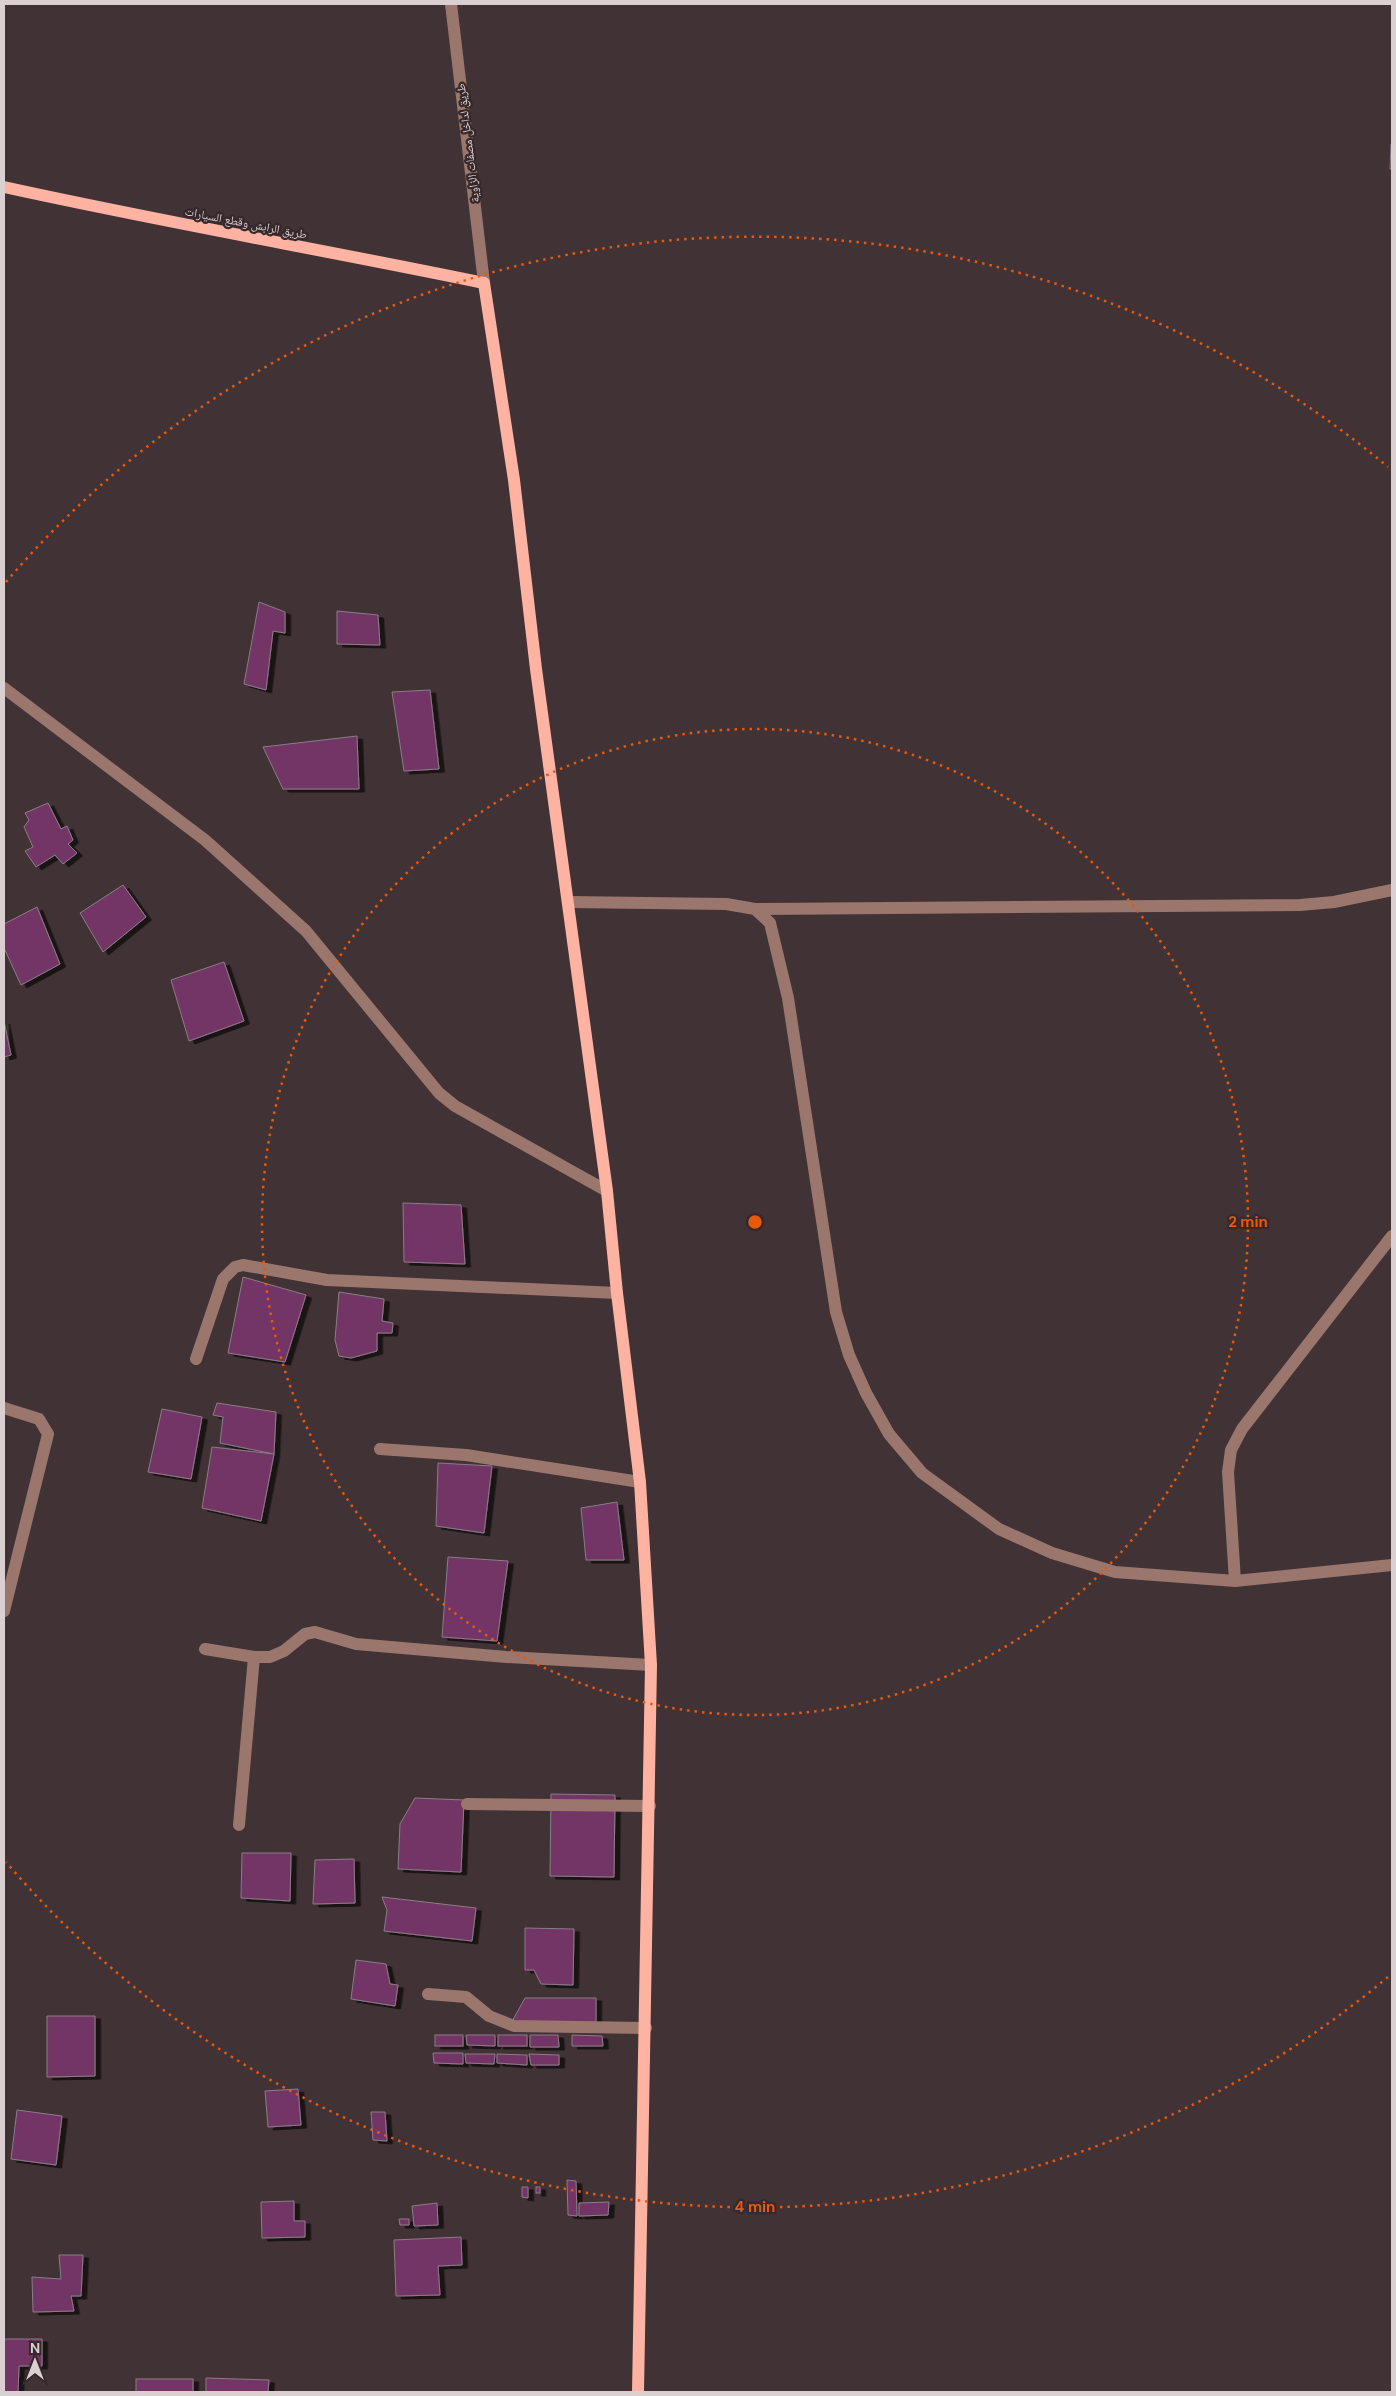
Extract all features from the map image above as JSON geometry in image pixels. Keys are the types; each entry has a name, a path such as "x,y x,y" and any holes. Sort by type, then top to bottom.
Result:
{"main road":[{"name":"طريق الرابش وقطع السيارات","path":"4,188 211,231 484,283"},
{"path":"484,283 514,480 536,669 607,1192 640,1482 651,1665 650,1806 638,2392"}],"street":[{"name":"طريق لداخل مصفات الزاوية","path":"451,4 484,283"},
{"path":"4,688 205,840 306,931 439,1093 454,1106 607,1192"},
{"path":"568,902 726,904 755,909 1300,905 1334,902 1392,890"},
{"path":"755,909 770,924 788,998 836,1312 866,1393 889,1434 922,1474 999,1529 1052,1553 1115,1572 1235,1581 1392,1565"},
{"path":"1235,1581 1228,1472 1231,1450 1242,1429 1392,1236"},
{"path":"196,1359 223,1278 235,1267 243,1265 327,1280 617,1293"},
{"path":"4,1408 39,1419 48,1434 4,1611"},
{"path":"380,1449 466,1455 640,1482"},
{"path":"205,1649 254,1657 277,1654 291,1647 304,1634 316,1632 356,1644 506,1657 651,1665"},
{"path":"239,1825 254,1657"},
{"path":"468,1804 650,1806"},
{"path":"428,1994 466,1997 489,2016 514,2026 646,2028"}],"building":[{"path":"1391,144 1392,169 1390,169"},
{"path":"259,602 285,612 285,633 273,631 266,690 244,684"},
{"path":"337,611 378,615 380,645 337,644"},
{"path":"430,690 439,769 404,771 392,692"},
{"path":"357,736 359,789 283,789 263,747"},
{"path":"48,803 61,829 67,826 73,840 68,844 77,853 63,864 55,855 36,867 25,851 33,847 24,827 29,820 25,813"},
{"path":"123,885 146,917 103,952 80,913"},
{"path":"37,907 60,964 21,985 4,948 4,924"},
{"path":"224,962 244,1021 189,1041 171,980"},
{"path":"4,1021 11,1055 4,1057"},
{"path":"403,1203 461,1205 465,1264 404,1262"},
{"path":"243,1277 306,1295 285,1362 228,1353"},
{"path":"339,1292 384,1299 382,1321 393,1323 392,1333 377,1333 377,1351 351,1358 339,1356 335,1340"},
{"path":"217,1403 276,1412 274,1454 220,1443 223,1417 213,1415"},
{"path":"162,1409 202,1417 191,1479 148,1472"},
{"path":"212,1447 274,1454 261,1521 202,1508"},
{"path":"438,1463 492,1466 484,1533 436,1526"},
{"path":"617,1502 624,1560 586,1560 581,1508"},
{"path":"448,1557 508,1561 497,1641 442,1637"},
{"path":"551,1794 615,1795 614,1877 550,1876"},
{"path":"415,1798 464,1800 461,1872 398,1869 400,1824"},
{"path":"242,1853 291,1853 290,1901 241,1898"},
{"path":"354,1859 355,1903 313,1904 315,1860"},
{"path":"382,1897 476,1908 472,1941 384,1931 387,1910"},
{"path":"525,1928 574,1929 573,1985 541,1984 534,1970 525,1970"},
{"path":"356,1960 386,1964 390,1984 398,1985 395,2006 351,1999"},
{"path":"525,1998 596,1998 596,2024 510,2025"},
{"path":"47,2016 95,2016 95,2076 47,2077"},
{"path":"435,2035 463,2035 463,2046 435,2046"},
{"path":"466,2035 495,2035 495,2046 467,2045"},
{"path":"498,2035 527,2035 527,2046 498,2046"},
{"path":"530,2035 558,2035 559,2047 530,2047"},
{"path":"572,2035 602,2036 603,2046 572,2046"},
{"path":"433,2053 463,2053 463,2064 434,2063"},
{"path":"465,2054 495,2054 494,2064 466,2063"},
{"path":"497,2054 527,2055 527,2065 497,2063"},
{"path":"529,2054 559,2055 559,2065 531,2065"},
{"path":"298,2089 301,2125 268,2127 265,2091"},
{"path":"17,2110 62,2116 56,2165 11,2159"},
{"path":"371,2112 385,2112 387,2141 373,2140"},
{"path":"567,2180 576,2181 577,2216 568,2215"},
{"path":"522,2187 528,2187 528,2198 522,2197"},
{"path":"536,2187 540,2187 540,2193 536,2193"},
{"path":"294,2201 294,2221 305,2221 305,2237 262,2238 261,2202"},
{"path":"609,2202 608,2215 579,2216 579,2203"},
{"path":"437,2203 438,2225 414,2226 412,2206"},
{"path":"399,2219 409,2219 409,2225 400,2225"},
{"path":"461,2237 462,2265 438,2266 440,2295 396,2296 394,2240"},
{"path":"59,2255 83,2255 81,2296 71,2296 74,2311 33,2312 32,2277 61,2279"},
{"path":"4,2339 42,2339 42,2366 19,2366 18,2392 4,2392"},
{"path":"206,2378 269,2380 268,2392 206,2392"},
{"path":"136,2379 193,2379 193,2392 136,2392"}]}
